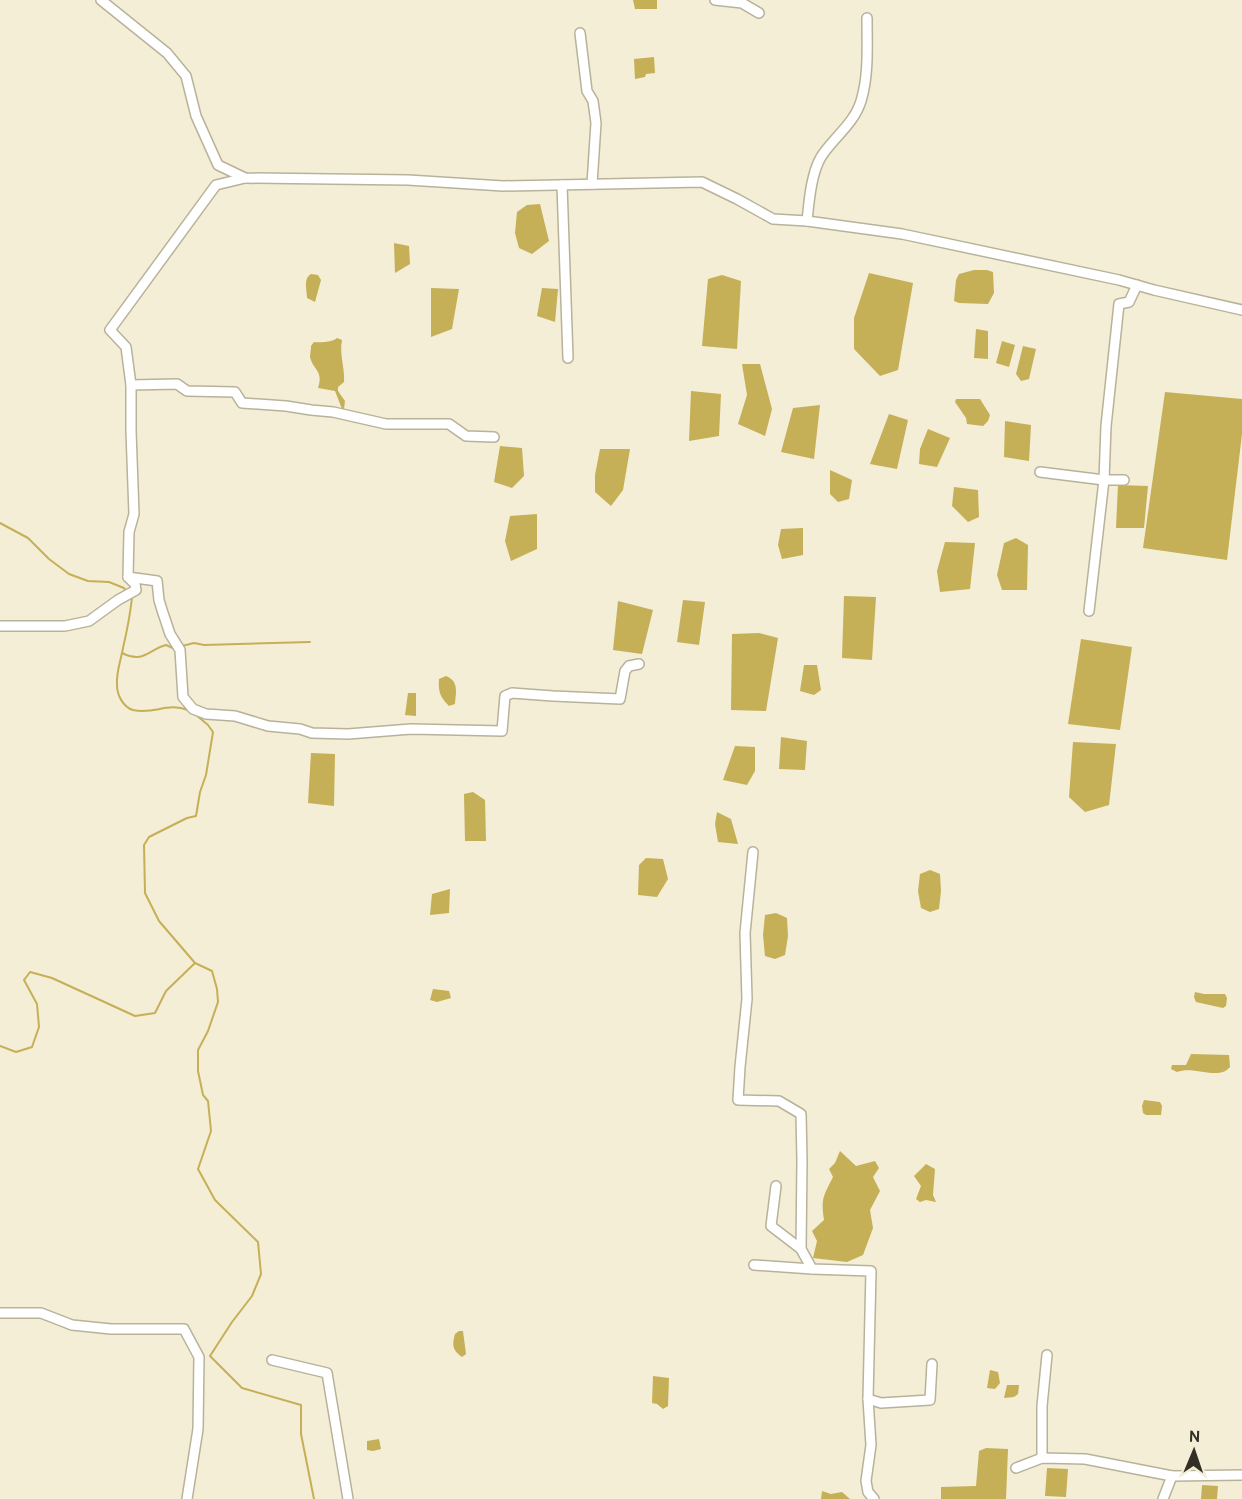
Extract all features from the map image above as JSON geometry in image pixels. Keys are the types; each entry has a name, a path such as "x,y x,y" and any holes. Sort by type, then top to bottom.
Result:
{"street":[{"path":"101,0 167,53 186,76 196,116 218,165 245,178"},
{"path":"715,0 742,3 759,13"},
{"path":"807,220 819,160 832,141 849,124 860,103 866,69 867,18"},
{"path":"580,33 586,91 593,101 596,123 592,184"},
{"path":"0,626 65,626 89,621 136,590 135,584 128,577 129,532 134,514 131,385 126,347 110,330 216,186 245,178 408,180 503,186 702,182 773,219 807,220 902,234 1242,310"},
{"path":"562,185 568,358"},
{"path":"1089,611 1104,480 1106,426 1119,304 1129,302 1137,285"},
{"path":"131,385 177,384 187,391 235,392 242,403 333,411 386,424 449,424 466,436 494,437"},
{"path":"1040,472 1104,480 1124,480"},
{"path":"128,577 157,580 162,610 170,634 180,650 183,697 193,709 206,714 235,716 268,726 300,729 312,733 348,734 411,729 502,731 505,696 512,693 620,699 625,671 628,666 639,664"},
{"path":"753,852 745,933 747,999 738,1100 779,1101 801,1114 801,1249"},
{"path":"776,1186 771,1226 801,1249 812,1269"},
{"path":"754,1266 871,1271 868,1399 871,1444 866,1481 868,1492 874,1499"},
{"path":"0,1313 41,1313 72,1325 111,1329 184,1329 199,1357 198,1429 187,1499"},
{"path":"1042,1458 1042,1406 1047,1355"},
{"path":"272,1359 327,1373 348,1499"},
{"path":"868,1399 881,1403 930,1400 932,1364"},
{"path":"1016,1468 1042,1458 1085,1459 1172,1476 1242,1475"},
{"path":"1163,1499 1172,1476"}],"shaded area":[{"path":"633,0 657,0 657,9 635,9"},
{"path":"654,57 655,73 635,79 634,59"},
{"path":"540,204 549,241 532,254 519,248 515,233 517,212 527,205"},
{"path":"394,243 409,246 410,264 395,273"},
{"path":"974,270 993,272 994,293 988,304 954,301 956,280 959,274"},
{"path":"869,273 913,283 898,370 880,376 854,349 854,318"},
{"path":"311,274 318,275 321,280 315,302 307,298 306,281"},
{"path":"722,275 741,281 737,349 702,346 708,279"},
{"path":"431,288 459,289 452,329 431,337"},
{"path":"542,288 558,289 555,322 537,316"},
{"path":"976,329 988,331 988,359 974,358"},
{"path":"337,338 342,340 344,382 338,387 338,391 345,401 344,409 335,391 318,388 319,374 310,357 311,346 314,342 326,342"},
{"path":"1002,341 1015,345 1009,367 996,363"},
{"path":"1023,346 1036,349 1029,379 1021,381 1016,374"},
{"path":"742,364 760,364 772,409 765,436 738,424 747,395"},
{"path":"691,391 721,394 719,436 689,441"},
{"path":"1165,392 1242,399 1242,434 1227,560 1143,548"},
{"path":"956,399 980,399 990,415 988,421 983,426 967,424 966,418 955,402"},
{"path":"820,405 814,459 781,452 793,408"},
{"path":"889,414 908,420 897,469 870,464"},
{"path":"1005,421 1031,425 1029,461 1004,457"},
{"path":"928,429 950,438 937,467 919,464 920,449"},
{"path":"500,446 522,448 524,476 512,488 494,482"},
{"path":"600,449 630,449 623,490 611,506 595,492 595,475"},
{"path":"830,470 852,480 849,499 838,502 830,494"},
{"path":"1118,485 1148,486 1144,528 1116,528"},
{"path":"954,487 978,490 979,517 968,522 952,506"},
{"path":"537,514 537,549 511,561 505,541 510,516"},
{"path":"803,528 803,555 782,559 778,545 781,529"},
{"path":"1016,538 1028,545 1027,590 1002,590 997,575 1004,543"},
{"path":"945,542 975,543 970,589 940,592 937,571"},
{"path":"844,596 876,597 872,660 842,658"},
{"path":"683,600 705,602 699,645 677,642"},
{"path":"618,601 653,610 642,654 613,650"},
{"path":"759,633 778,638 766,711 731,710 732,634"},
{"path":"1081,639 1132,647 1120,730 1068,724"},
{"path":"804,665 817,665 821,690 814,695 800,691"},
{"path":"446,676 453,681 456,687 455,704 449,706 440,694 439,687 439,679"},
{"path":"408,693 416,693 416,716 405,715"},
{"path":"781,737 807,741 805,770 779,769"},
{"path":"1073,742 1116,744 1109,805 1085,812 1069,797"},
{"path":"735,746 755,747 755,771 747,785 723,780"},
{"path":"311,753 335,754 334,806 308,803"},
{"path":"473,792 485,800 486,841 465,841 464,794"},
{"path":"717,812 731,819 738,844 718,842 715,824"},
{"path":"646,858 663,859 668,879 657,897 638,895 639,865"},
{"path":"930,870 940,874 941,891 939,909 930,912 921,908 918,891 920,874"},
{"path":"450,889 449,913 430,915 432,894"},
{"path":"776,913 787,918 788,936 785,955 775,959 765,956 763,935 765,915"},
{"path":"433,989 449,991 451,998 437,1002 430,1000"},
{"path":"1195,992 1225,994 1226,1006 1223,1008 1196,1002"},
{"path":"1191,1054 1229,1055 1230,1067 1219,1073 1191,1070 1177,1072 1171,1069 1172,1065 1186,1065"},
{"path":"1144,1100 1160,1102 1161,1115 1143,1113"},
{"path":"840,1151 856,1166 875,1161 879,1168 873,1177 880,1191 870,1210 873,1228 863,1255 847,1262 813,1258 817,1241 812,1231 824,1220 824,1198 833,1177 829,1169 835,1163"},
{"path":"926,1164 935,1169 933,1195 936,1202 926,1200 920,1202 916,1199 921,1186 914,1176"},
{"path":"463,1331 466,1354 462,1357 456,1352 453,1344 455,1334"},
{"path":"990,1370 998,1372 1000,1383 995,1389 987,1388"},
{"path":"653,1376 669,1378 668,1406 663,1409 652,1403"},
{"path":"1007,1385 1019,1385 1018,1394 1004,1398"},
{"path":"379,1439 381,1449 367,1450 367,1441"},
{"path":"986,1448 1008,1449 1006,1499 941,1499 941,1487 976,1486 979,1451"},
{"path":"1047,1468 1068,1469 1066,1497 1045,1496"},
{"path":"1202,1485 1218,1486 1217,1499 1201,1499"},
{"path":"822,1491 831,1494 842,1492 850,1499 821,1499"}],"waterway":[{"path":"0,523 28,538 49,559 69,574 88,581 109,582 126,591"},
{"path":"130,595 132,598 129,617 117,675 119,697 126,706 133,710 148,711 174,707 188,710"},
{"path":"182,646 194,643 204,645 310,642"},
{"path":"122,653 136,657 146,655 166,645 176,649"},
{"path":"195,714 213,732 196,816 187,818 149,837 144,845 145,893 159,921 195,963 212,971 218,1002 208,1031 198,1050 198,1071 203,1095 208,1101 211,1131 198,1169 215,1200 258,1242 261,1274 252,1296 210,1356 242,1388 301,1405 301,1434 314,1499"},
{"path":"0,1046 16,1052 32,1047 39,1027 37,1004 24,980 30,972 52,978 135,1016 155,1013 166,991 195,963"}]}
